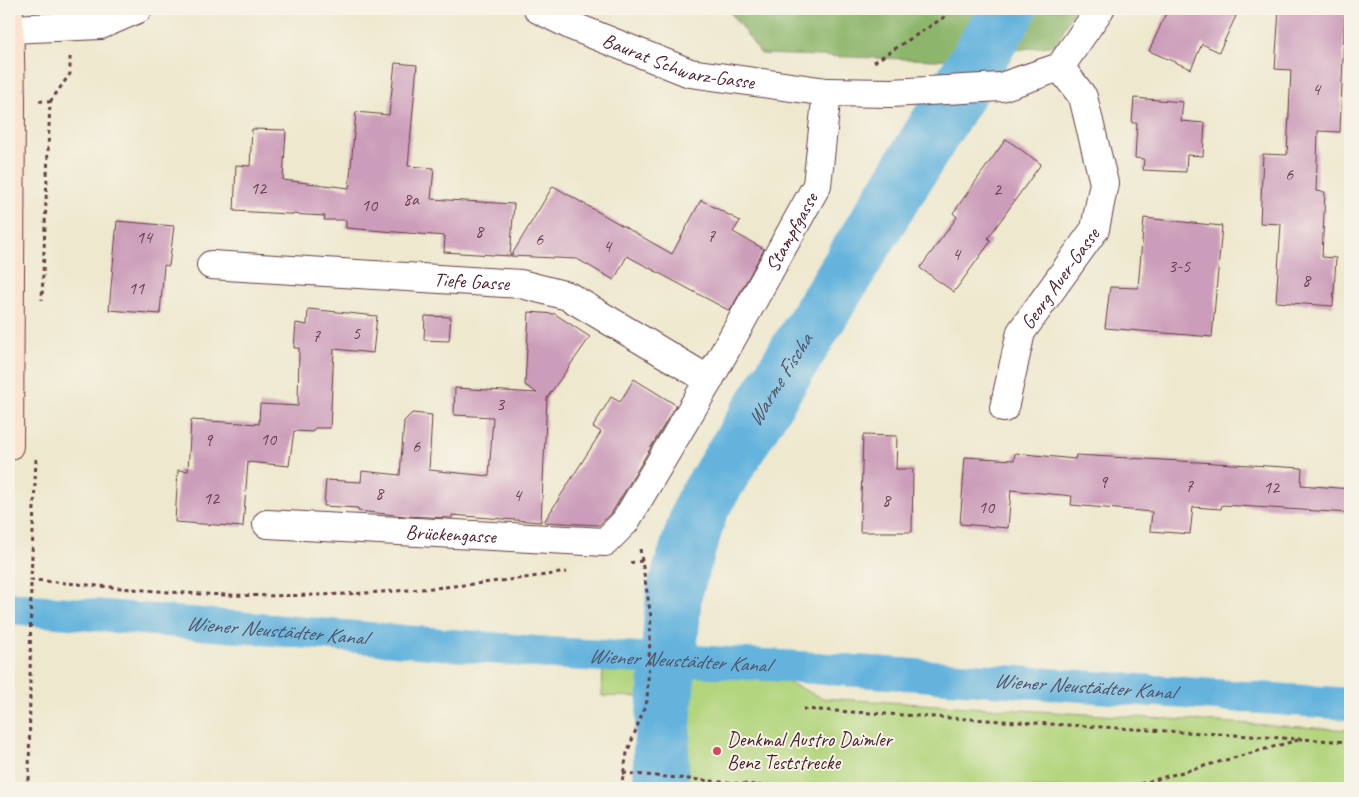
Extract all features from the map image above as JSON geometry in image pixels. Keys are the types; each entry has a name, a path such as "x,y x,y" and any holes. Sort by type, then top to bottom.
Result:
{"main road":[{"path":"9,446 10,21"}],"street":[{"path":"10,21 71,26 101,25 138,9"},
{"name":"Baurat Schwarz-Gasse","path":"538,9 572,26 690,73 827,92"},
{"path":"827,92 891,93 1001,87 1060,67 1100,9"},
{"name":"Georg Auer-Gasse","path":"1004,408 1021,332 1095,229 1104,183 1083,97 1060,67"},
{"name":"Stampfgasse","path":"625,522 709,380 817,185 827,92"},
{"name":"Tiefe Gasse","path":"211,265 521,284 568,296 709,380"},
{"name":"Brückengasse","path":"267,524 605,542 625,522"}],"path":[{"path":"867,67 946,16 951,9"},
{"path":"50,102 70,74 71,26"},
{"path":"29,788 31,580"},
{"path":"803,709 1350,742"},
{"path":"1125,788 1300,739"},
{"path":"621,788 622,773 788,788"},
{"path":"25,788 29,776"}],"green space":[{"path":"728,9 1074,9 1056,45 936,60 761,54"},
{"path":"603,665 779,678 822,698 1350,730 1350,788 667,787 682,698 602,696"}],"building":[{"path":"1168,9 1220,9 1236,16 1219,52 1202,44 1191,69 1149,51"},
{"path":"1279,9 1345,9 1340,132 1318,131 1316,191 1325,192 1322,257 1336,258 1333,306 1276,302 1281,224 1260,223 1263,154 1287,155 1291,70 1275,69"},
{"path":"395,63 417,65 408,166 434,168 431,199 514,204 510,256 444,252 445,236 346,228 346,220 324,220 325,216 234,211 236,165 250,166 252,129 286,130 283,180 349,188 356,112 389,115"},
{"path":"1134,98 1183,102 1181,121 1205,123 1203,156 1187,155 1186,172 1143,170 1144,159 1135,158 1137,123 1132,123"},
{"path":"1006,139 1041,164 988,238 991,241 954,292 920,268 957,217 953,213"},
{"path":"553,186 672,254 701,200 740,221 733,232 764,249 730,311 627,256 614,280 577,259 511,256"},
{"path":"1144,218 1222,226 1212,337 1105,328 1110,287 1138,288"},
{"path":"117,221 174,226 169,266 164,265 160,314 109,310"},
{"path":"308,309 377,316 373,353 334,349 330,428 315,428 312,432 294,431 289,466 248,462 243,527 175,522 178,470 188,471 191,420 259,424 260,404 298,406 299,348 294,348 296,323 307,325"},
{"path":"529,312 555,314 590,337 547,398 541,522 452,515 452,518 405,516 358,511 358,508 324,506 326,480 361,482 362,471 400,475 404,421 412,413 432,415 429,470 489,476 493,417 454,415 455,388 537,393 525,385"},
{"path":"425,316 451,317 449,341 424,340"},
{"path":"634,379 676,405 611,514 599,525 544,522 601,432 593,427 611,397 620,402"},
{"path":"863,435 897,436 896,469 913,469 912,532 860,532"},
{"path":"1015,453 1075,459 1076,455 1302,468 1301,485 1350,489 1350,513 1222,505 1221,509 1193,507 1190,534 1150,531 1152,512 1071,505 1072,496 1011,490 1008,528 960,524 965,457 1014,460"}],"waterway":[{"name":"Warme Fischa","path":"661,788 661,751 674,593 701,507 1009,9"},
{"name":"Wiener Neustädter Kanal","path":"9,608 549,653 783,666 1350,704"}],"place":[{"name":"Denkmal Austro Daimler Benz Teststrecke","path":"717,751"}]}
